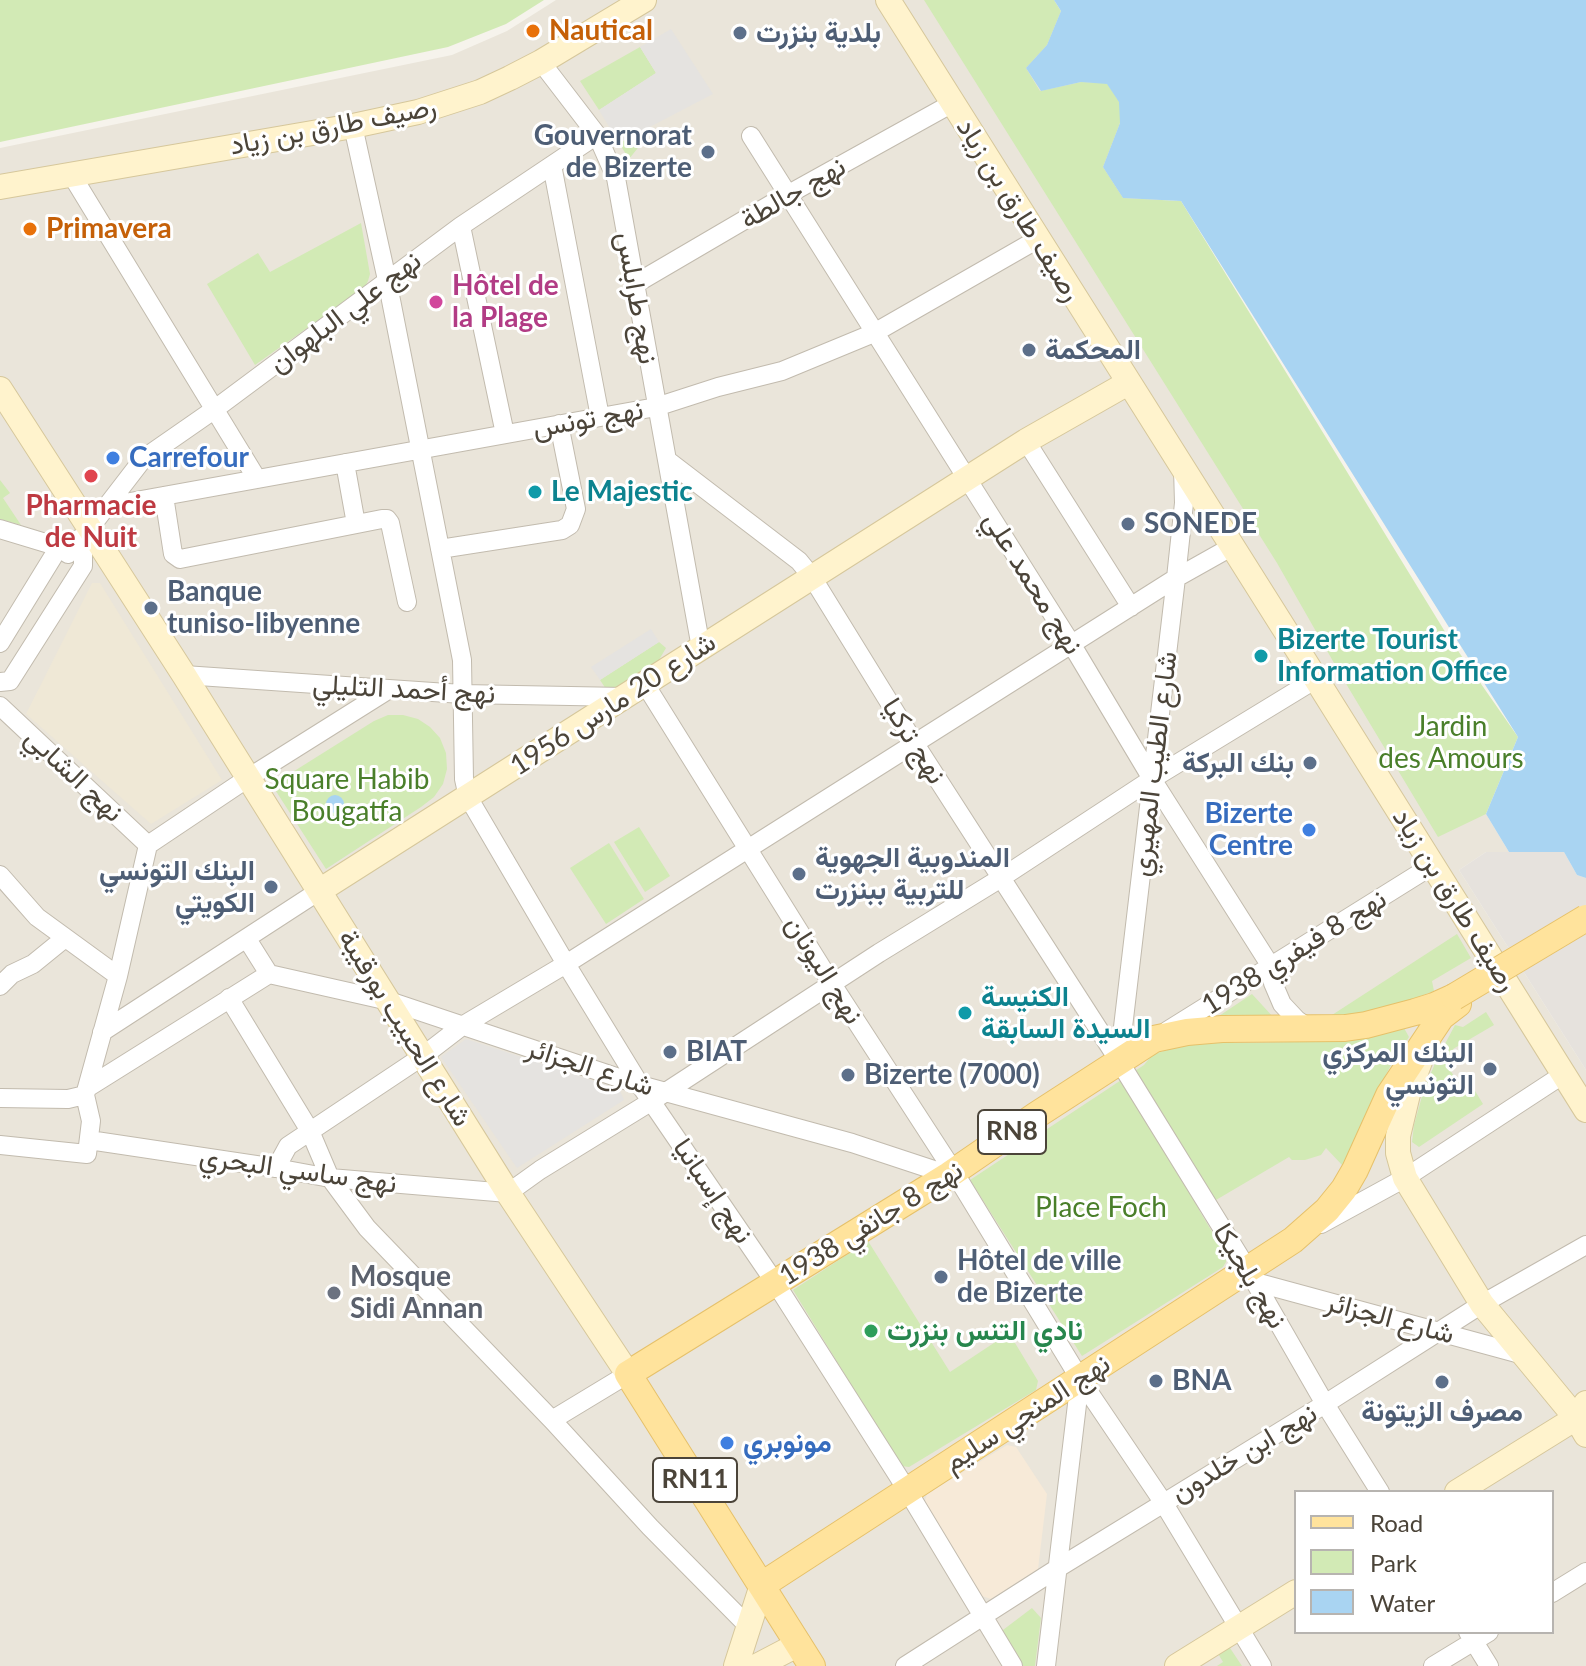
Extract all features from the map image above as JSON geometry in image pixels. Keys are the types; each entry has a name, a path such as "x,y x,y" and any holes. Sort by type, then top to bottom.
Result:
{"main road":[{"name":"رصيف طارق بن زياد","path":"0,187 418,112 480,92 541,62 644,0"},
{"name":"رصيف طارق بن زياد","path":"888,0 1586,1110"},
{"name":"شارع 20 مارس 1956","path":"319,891 1026,441 1128,383"},
{"name":"شارع الحبيب بورقيبة","path":"0,389 86,531 184,675 508,1193 628,1374 806,1655"},
{"name":"RN8","path":"1444,1011 1586,918"},
{"name":"RN8","path":"1444,1011 1586,927"},
{"name":"نهج 8 جانفي 1938","path":"628,1374 952,1174 1154,1039 1222,1029 1345,1028 1444,1011"},
{"path":"1444,1011 1408,1094 1398,1136 1398,1153 1405,1178 1482,1304 1583,1419 1460,1490"},
{"name":"نهج المنجي سليم","path":"762,1585 1080,1379 1252,1276 1327,1210 1344,1189 1389,1095 1444,1011"},
{"path":"736,1666 762,1585"},
{"path":"1177,1666 1294,1593"},
{"path":"757,1666 806,1655"}],"street":[{"name":"نهج طرابلس","path":"541,62 597,135 616,178 701,648"},
{"name":"نهج جالطة","path":"635,284 951,104"},
{"path":"353,126 387,280 462,660 464,779 468,797 640,1085"},
{"name":"نهج علي البلهوان","path":"86,531 143,459 461,226 597,135"},
{"name":"نهج محمد علي","path":"751,136 1270,965 1273,983 1282,1004 1310,1029"},
{"path":"552,165 600,417"},
{"path":"71,174 257,479"},
{"path":"461,226 505,434"},
{"name":"نهج تونس","path":"108,506 656,407 782,371 874,333 1038,239"},
{"path":"440,549 562,530 570,525 576,509 559,424"},
{"path":"1026,441 1131,607"},
{"name":"نهج تركيا","path":"667,460 799,561 812,577 915,744 1119,1061"},
{"path":"345,463 356,524"},
{"name":"شارع الطيب المهيري","path":"1119,1061 1176,578 1184,503 1183,467"},
{"path":"164,496 173,554 180,559 387,519 407,602"},
{"path":"0,529 59,547 83,566"},
{"path":"0,643 59,547 86,531"},
{"path":"0,682 10,681 83,566 86,531"},
{"path":"276,1168 288,1146 423,1056 462,1026 566,964 1176,578 1233,546"},
{"name":"نهج أحمد التليلي","path":"184,675 462,694 635,690"},
{"path":"508,1193 1152,779 1316,679"},
{"path":"88,1147 91,1121 86,1092 118,976 148,845 388,690"},
{"name":"نهج اليونان","path":"635,690 749,849 1080,1379 1163,1502 1262,1666"},
{"name":"نهج الشابي","path":"0,706 148,845"},
{"name":"نهج 8 فيفري 1938","path":"1154,1039 1433,865"},
{"path":"0,875 37,917 118,976"},
{"name":"شارع 20 مارس 1956","path":"102,1032 319,891"},
{"path":"0,986 12,974 33,964 65,938"},
{"path":"0,1098 68,1099 86,1092 269,974 247,939"},
{"name":"شارع الجزائر","path":"269,974 389,1001 640,1085 660,1096 852,1143 952,1174"},
{"path":"229,998 310,1131 330,1178 367,1228 749,1627"},
{"name":"نهج بلجيكا","path":"1119,1061 1252,1276 1325,1404 1379,1490"},
{"name":"نهج المنجي سليم","path":"1293,1240 1405,1178 1564,1074"},
{"name":"نهج إسبانيا","path":"660,1096 907,1490 1013,1666"},
{"name":"نهج ساسي البحري","path":"0,1145 88,1147 276,1168 330,1178 508,1193"},
{"name":"نهج ابن خلدون","path":"905,1666 1482,1304 1586,1245"},
{"name":"شارع الجزائر","path":"1252,1276 1524,1355"},
{"path":"552,1420 628,1374"},
{"path":"1046,1666 1080,1379"},
{"path":"1554,1592 1586,1572"},
{"path":"1433,1666 1477,1635 1489,1666"}],"shaded area":[{"path":"556,0 1054,0 1509,852 1486,852 1459,870 1586,1070 1586,1666 0,1666 0,148 452,55 507,31"},
{"path":"671,29 713,94 619,143 599,110 656,73 640,47"},
{"path":"92,583 100,583 222,780 151,824 26,714"},
{"path":"651,629 659,642 600,680 591,667"},
{"path":"1486,852 1564,852 1577,875 1586,878 1586,1070 1459,870"},
{"path":"466,1039 619,1089 624,1100 517,1168 441,1057"},
{"path":"1007,1445 1016,1447 1047,1494 1038,1569 991,1599 982,1596 924,1504 927,1494"}],"green space":[{"path":"0,0 544,0 506,24 448,47 0,142"},
{"name":"Jardin des Amours","path":"924,0 1054,0 1061,11 1047,45 1026,68 1040,91 1081,82 1107,83 1120,102 1120,123 1103,167 1123,198 1181,201 1447,635 1518,737 1486,814 1438,837 1277,563"},
{"path":"640,47 656,73 599,110 580,81"},
{"path":"635,134 641,144 629,159 619,143"},
{"path":"361,223 370,274 365,287 255,365 207,284 258,253 270,272"},
{"path":"0,480 10,493 3,498 21,525 0,519"},
{"path":"659,642 666,648 656,665 615,689 606,689 600,680"},
{"name":"Square Habib Bougatfa","path":"388,715 418,719 440,738 446,753 447,769 443,784 434,797 421,807 326,869 272,785"},
{"path":"639,827 670,876 645,892 614,842"},
{"path":"609,843 644,899 606,924 570,868"},
{"path":"1457,934 1471,958 1432,981 1434,991 1389,1008 1335,1021 1332,1015"},
{"path":"1252,994 1274,1018 1213,1020"},
{"path":"1486,1012 1494,1025 1453,1049 1458,1058 1447,1065 1457,1081 1466,1076 1483,1104 1419,1147 1412,1142 1414,1125 1424,1089 1437,1059 1455,1025 1463,1027"},
{"name":"Place Foch","path":"1404,1028 1409,1037 1377,1092 1343,1166 1326,1148 1321,1155 1305,1160 1289,1157 1199,1210 1226,1255 1223,1267 1082,1356 970,1180 1144,1065 1153,1054 1193,1043 1214,1043 1216,1040 1231,1040 1234,1043 1349,1041"},
{"name":"نادي التنس بنزرت","path":"868,1241 950,1372 1009,1333 1038,1381 1036,1390 909,1467 901,1466 793,1290"},
{"path":"1032,1608 1041,1618 1035,1666 1014,1666 999,1633"},
{"path":"1228,1645 1242,1666 1217,1666 1223,1662 1217,1652"}],"water":[{"path":"1054,0 1586,0 1586,878 1577,875 1564,852 1509,852 1486,814 1518,737 1181,201 1123,198 1103,167 1120,123 1119,102 1107,84 1081,82 1041,91 1026,68 1047,45 1061,11"},
{"path":"331,795 339,795 344,804 342,811 331,813 326,808 326,800"}],"place":[{"name":"Nautical","path":"533,31"},
{"name":"بلدية بنزرت","path":"740,33"},
{"name":"Gouvernorat de Bizerte","path":"708,152"},
{"name":"Primavera","path":"30,229"},
{"name":"Hôtel de la Plage","path":"436,302"},
{"name":"المحكمة","path":"1029,350"},
{"name":"Carrefour","path":"113,458"},
{"name":"Pharmacie de Nuit","path":"91,476"},
{"name":"Le Majestic","path":"535,492"},
{"name":"SONEDE","path":"1128,524"},
{"name":"Banque tuniso-libyenne","path":"151,608"},
{"name":"Bizerte Tourist Information Office","path":"1261,656"},
{"name":"بنك البركة","path":"1310,763"},
{"name":"Bizerte Centre","path":"1309,830"},
{"name":"المندوبية الجهوية للتربية ببنزرت","path":"799,874"},
{"name":"البنك التونسي الكويتي","path":"271,887"},
{"name":"الكنيسة السيدة السابقة","path":"965,1013"},
{"name":"BIAT","path":"670,1052"},
{"name":"البنك المركزي التونسي","path":"1490,1069"},
{"name":"Bizerte (7000)","path":"848,1075"},
{"name":"Hôtel de ville de Bizerte","path":"941,1277"},
{"name":"Mosque Sidi Annan","path":"334,1293"},
{"name":"نادي التنس بنزرت","path":"871,1331"},
{"name":"BNA","path":"1156,1381"},
{"name":"مصرف الزيتونة","path":"1442,1382"},
{"name":"مونوبري","path":"727,1443"}]}
